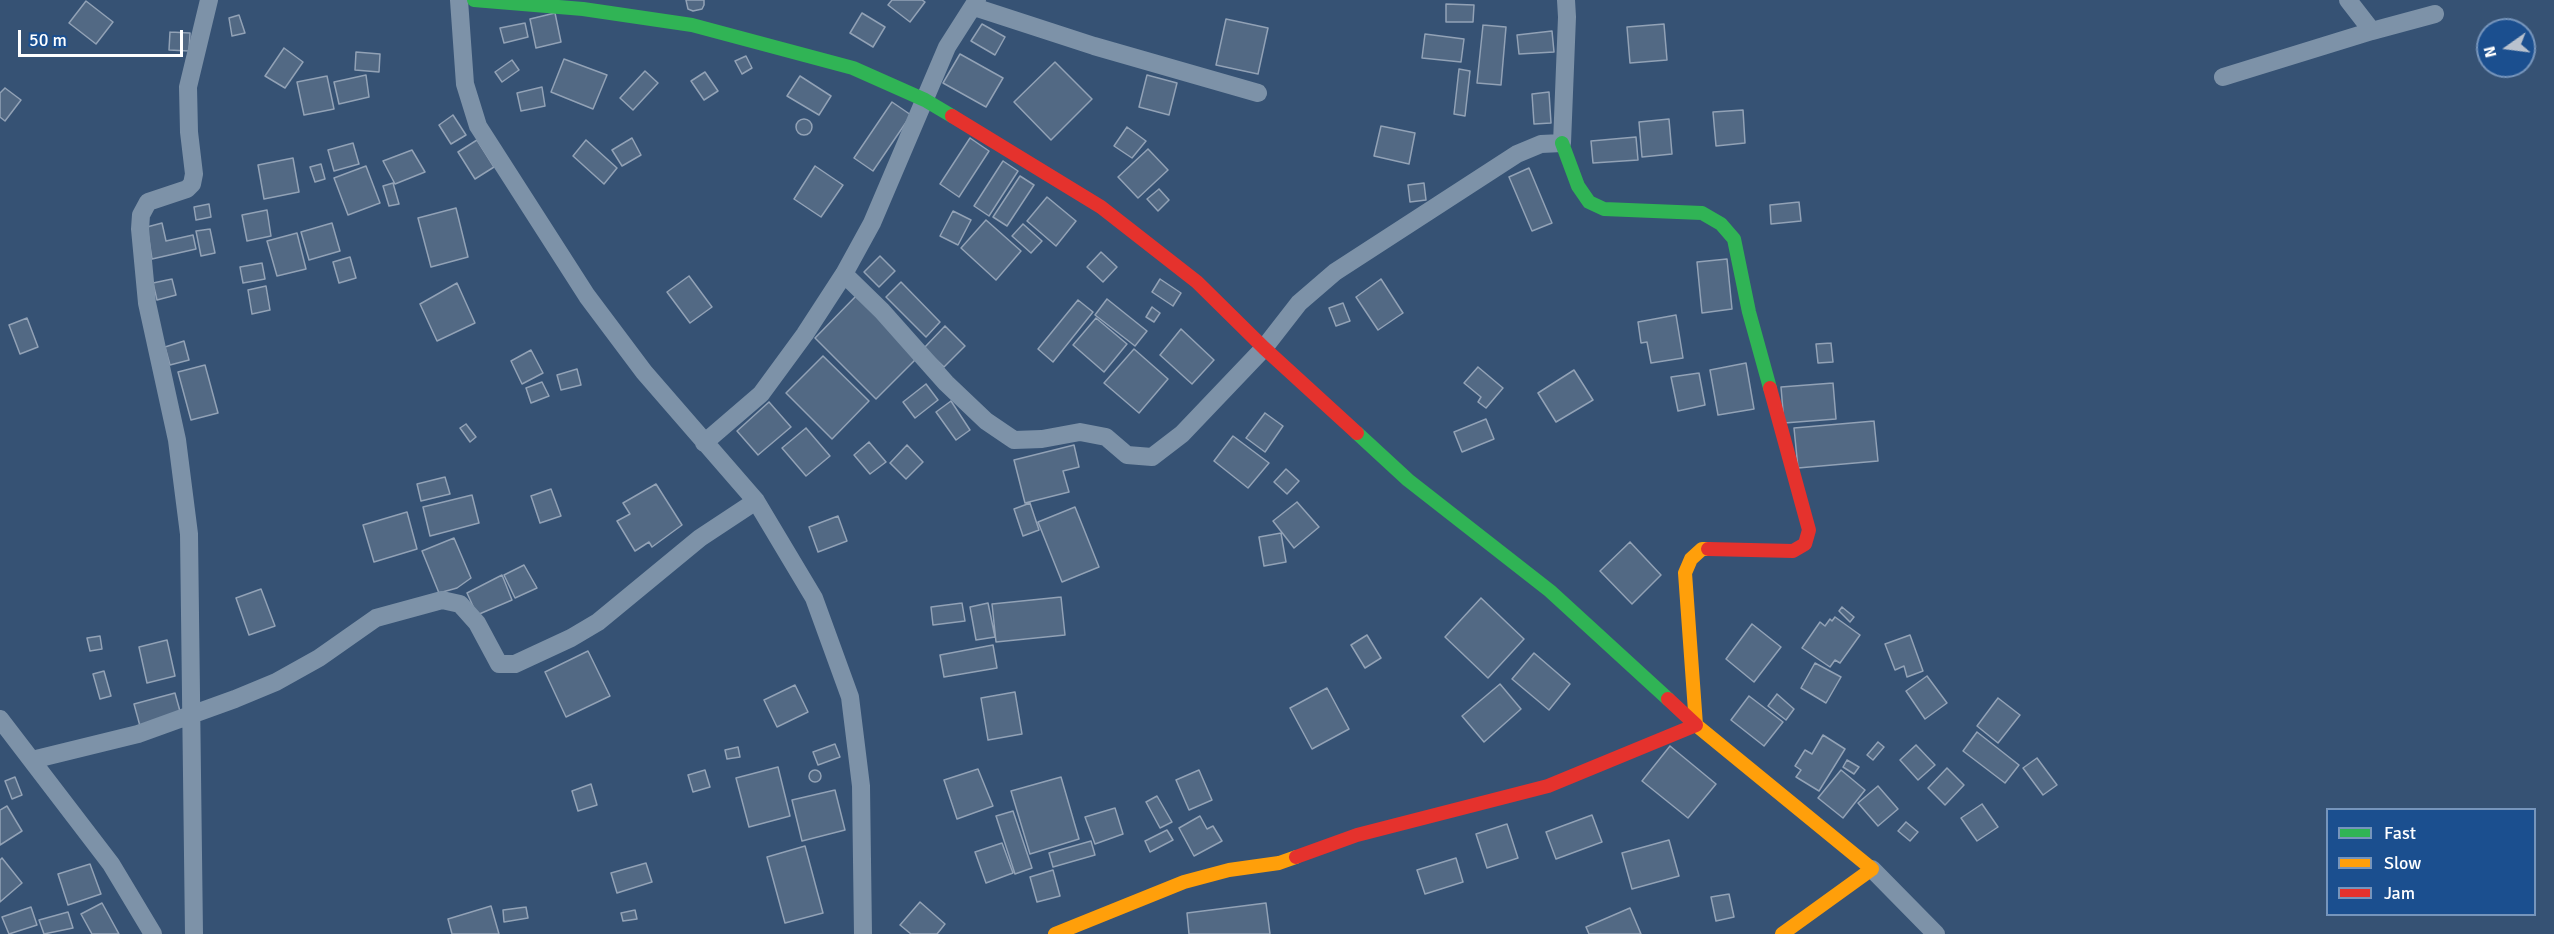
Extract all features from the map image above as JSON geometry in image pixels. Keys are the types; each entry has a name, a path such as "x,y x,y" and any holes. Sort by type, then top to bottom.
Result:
{"street":[{"path":"194,934 189,534 177,440 147,303 140,229 141,214 148,202 188,189 192,184 194,174 189,132 188,87 209,0"},
{"path":"459,0 465,84 478,126 587,296 644,372 756,501 814,598 850,697 861,786 863,934"},
{"path":"474,0 583,9 692,25 853,68 925,100 1101,207 1197,282 1264,348 1408,480 1550,591 1696,725 1872,869 1936,934"},
{"path":"1566,0 1562,143 1578,186 1589,202 1605,209 1702,213 1721,224 1734,239 1749,312 1809,530 1805,544 1793,551 1702,549 1691,559 1685,573 1696,725"},
{"path":"2348,0 2372,31"},
{"path":"704,443 761,394 805,334 844,274 872,223 947,47 975,3 1094,46 1258,93"},
{"path":"2223,77 2434,14"},
{"path":"844,274 882,311 946,383 986,421 1014,440 1042,440 1080,432 1106,437 1127,455 1152,457 1182,434 1264,348 1299,303 1335,272 1517,154 1541,144 1562,143"},
{"path":"32,760 138,734 276,682 320,658 376,618 442,600 460,604 477,623 499,664 514,664 571,638 597,622 700,538 756,501"},
{"path":"0,719 111,864 153,934"},
{"path":"1055,934 1184,882 1229,870 1279,863 1357,835 1548,786 1696,725"},
{"path":"1782,934 1872,869"}],"building":[{"path":"686,0 704,0 704,5 702,9 693,11 688,9"},
{"path":"892,0 922,0 925,2 910,22 888,5"},
{"path":"86,1 113,22 96,44 69,23"},
{"path":"1446,4 1474,5 1473,22 1446,22"},
{"path":"555,13 561,42 536,48 530,19"},
{"path":"862,13 885,27 873,47 850,33"},
{"path":"239,15 245,33 232,36 229,18"},
{"path":"1226,19 1268,28 1258,74 1216,65"},
{"path":"525,23 528,37 504,43 500,28"},
{"path":"982,24 1005,37 995,55 971,41"},
{"path":"1664,24 1667,60 1630,63 1627,27"},
{"path":"1483,25 1506,27 1501,85 1477,83"},
{"path":"1552,31 1554,52 1519,54 1517,35"},
{"path":"170,32 190,33 189,51 169,50"},
{"path":"1425,34 1464,39 1461,62 1422,58"},
{"path":"284,48 303,62 285,88 265,76"},
{"path":"356,52 380,54 379,72 355,70"},
{"path":"960,54 1003,78 986,107 943,83"},
{"path":"746,56 752,68 742,74 735,61"},
{"path":"564,59 607,75 593,109 551,92"},
{"path":"512,60 519,70 502,82 495,72"},
{"path":"1055,62 1092,99 1051,140 1014,102"},
{"path":"1459,69 1470,71 1465,116 1454,114"},
{"path":"645,71 658,83 633,110 620,98"},
{"path":"705,72 718,91 704,100 691,81"},
{"path":"366,75 369,97 339,104 334,82"},
{"path":"1147,75 1177,83 1169,115 1139,107"},
{"path":"327,76 334,109 304,115 297,82"},
{"path":"800,76 831,96 819,115 787,96"},
{"path":"542,87 545,106 521,111 517,93"},
{"path":"5,88 21,100 5,121 0,117 0,93"},
{"path":"1549,92 1551,123 1534,124 1532,94"},
{"path":"892,102 911,115 873,171 854,158"},
{"path":"1743,110 1745,143 1716,146 1713,112"},
{"path":"453,115 466,135 451,144 439,125"},
{"path":"804,119 812,127 804,135 796,127"},
{"path":"1669,119 1672,154 1642,157 1639,122"},
{"path":"1381,126 1415,133 1409,164 1374,156"},
{"path":"1127,127 1146,141 1132,158 1114,146"},
{"path":"1636,137 1638,160 1593,163 1591,141"},
{"path":"632,138 641,155 622,166 612,150"},
{"path":"970,138 989,151 959,197 940,184"},
{"path":"477,140 494,167 475,179 458,152"},
{"path":"586,140 617,168 604,184 573,156"},
{"path":"353,143 359,164 334,171 328,150"},
{"path":"1148,149 1168,170 1138,198 1118,177"},
{"path":"412,150 425,172 395,184 383,161"},
{"path":"293,158 299,192 264,199 258,165"},
{"path":"1003,161 1018,171 989,216 974,206"},
{"path":"321,164 325,179 315,182 310,167"},
{"path":"366,166 380,203 348,215 334,178"},
{"path":"815,166 843,185 821,217 794,199"},
{"path":"1529,168 1552,223 1532,231 1509,177"},
{"path":"1020,176 1034,185 1007,226 993,217"},
{"path":"393,183 399,204 389,206 383,186"},
{"path":"1424,183 1426,200 1410,202 1408,185"},
{"path":"1159,189 1169,200 1158,211 1147,199"},
{"path":"1047,197 1076,221 1056,246 1027,221"},
{"path":"1799,202 1801,221 1771,224 1770,205"},
{"path":"209,204 211,217 196,220 194,207"},
{"path":"456,208 468,257 431,267 418,218"},
{"path":"267,210 271,236 247,241 242,215"},
{"path":"953,211 971,220 958,245 940,236"},
{"path":"986,220 1021,251 996,280 961,248"},
{"path":"162,223 166,241 193,235 196,249 152,259 147,227"},
{"path":"332,223 340,251 309,260 301,232"},
{"path":"1023,224 1042,241 1031,253 1012,236"},
{"path":"210,229 215,253 201,256 196,231"},
{"path":"297,233 306,269 277,276 267,241"},
{"path":"1101,252 1117,267 1103,282 1087,267"},
{"path":"880,256 895,271 879,287 864,272"},
{"path":"350,257 356,278 339,283 333,262"},
{"path":"1727,259 1732,309 1702,313 1697,262"},
{"path":"262,263 265,279 243,283 240,267"},
{"path":"689,276 712,307 690,323 667,292"},
{"path":"172,279 176,295 157,300 153,283"},
{"path":"1160,279 1181,293 1173,306 1152,292"},
{"path":"1381,279 1403,313 1378,330 1356,297"},
{"path":"901,282 940,322 926,337 886,297"},
{"path":"457,283 475,323 437,341 420,304"},
{"path":"266,286 270,310 252,314 248,290"},
{"path":"858,294 920,355 876,399 815,338"},
{"path":"1107,299 1147,331 1135,346 1095,315"},
{"path":"1078,300 1093,312 1053,362 1038,349"},
{"path":"1343,303 1350,321 1336,326 1329,308"},
{"path":"1152,307 1160,313 1154,322 1146,317"},
{"path":"1676,315 1683,358 1651,363 1647,342 1641,343 1638,322"},
{"path":"27,318 38,347 20,354 9,325"},
{"path":"1096,318 1127,344 1104,372 1073,345"},
{"path":"945,326 965,346 944,367 924,348"},
{"path":"1181,329 1214,360 1192,384 1160,355"},
{"path":"184,341 189,360 170,365 165,347"},
{"path":"1831,343 1833,362 1818,363 1816,344"},
{"path":"1134,349 1168,379 1139,413 1104,383"},
{"path":"531,350 543,373 522,384 511,361"},
{"path":"823,356 869,401 832,439 786,393"},
{"path":"1746,363 1754,409 1718,415 1710,370"},
{"path":"205,365 218,413 191,420 178,372"},
{"path":"1478,367 1503,388 1486,408 1478,402 1481,397 1464,383"},
{"path":"577,369 581,385 561,390 557,375"},
{"path":"1574,370 1593,400 1556,422 1538,393"},
{"path":"1699,373 1705,405 1678,411 1671,377"},
{"path":"542,382 549,396 531,403 526,388"},
{"path":"1833,383 1836,419 1784,423 1781,387"},
{"path":"926,384 938,400 915,418 903,402"},
{"path":"951,401 970,430 956,440 936,412"},
{"path":"769,402 791,427 758,455 737,431"},
{"path":"1265,413 1283,426 1265,452 1246,438"},
{"path":"1486,419 1494,439 1462,452 1454,432"},
{"path":"1874,421 1878,461 1798,468 1794,428"},
{"path":"466,424 476,437 470,442 460,428"},
{"path":"806,428 830,456 806,476 782,448"},
{"path":"1233,436 1269,463 1248,488 1214,461"},
{"path":"869,442 886,462 870,474 854,455"},
{"path":"907,445 923,462 906,479 890,463"},
{"path":"1074,445 1079,467 1063,471 1069,492 1025,503 1014,460"},
{"path":"1286,469 1299,481 1287,494 1274,482"},
{"path":"445,477 450,494 421,501 417,484"},
{"path":"656,484 682,525 652,547 649,542 635,551 617,521 630,514 623,503"},
{"path":"551,489 561,516 540,523 531,496"},
{"path":"472,495 479,523 430,536 423,507"},
{"path":"1297,502 1319,527 1294,548 1273,521"},
{"path":"1030,503 1039,530 1023,536 1014,509"},
{"path":"1075,507 1099,567 1062,582 1038,522"},
{"path":"407,512 417,549 374,562 363,525"},
{"path":"838,516 847,541 818,552 809,527"},
{"path":"1281,533 1286,562 1264,566 1259,537"},
{"path":"454,538 471,578 457,588 439,593 422,551"},
{"path":"1630,542 1661,575 1632,604 1600,571"},
{"path":"524,565 537,588 515,598 504,575"},
{"path":"502,575 512,600 477,615 467,593"},
{"path":"261,589 275,626 249,635 236,598"},
{"path":"1061,597 1065,635 996,642 992,604"},
{"path":"1481,598 1524,639 1488,678 1445,637"},
{"path":"962,603 965,621 933,625 931,607"},
{"path":"988,603 995,637 976,640 970,607"},
{"path":"1842,607 1854,617 1850,622 1839,611"},
{"path":"1835,617 1860,635 1840,663 1835,660 1830,667 1802,648 1820,622 1825,626 1830,619 1832,621"},
{"path":"1752,624 1781,647 1754,682 1726,659"},
{"path":"1367,635 1381,658 1365,668 1351,645"},
{"path":"1910,635 1923,671 1907,677 1904,666 1895,670 1885,644"},
{"path":"100,636 102,649 90,651 87,638"},
{"path":"167,640 175,676 147,683 139,647"},
{"path":"993,645 997,668 944,677 940,655"},
{"path":"588,651 610,696 566,717 545,672"},
{"path":"1534,653 1570,684 1549,710 1512,679"},
{"path":"1815,663 1841,677 1826,703 1801,688"},
{"path":"104,671 111,696 100,699 93,674"},
{"path":"1927,676 1947,703 1925,719 1906,691"},
{"path":"1500,684 1521,709 1484,742 1462,716"},
{"path":"795,685 808,712 777,727 764,700"},
{"path":"1327,688 1349,729 1312,749 1290,708"},
{"path":"1015,692 1022,734 988,740 981,698"},
{"path":"175,693 181,715 140,726 134,704"},
{"path":"1777,694 1794,709 1786,720 1768,706"},
{"path":"1749,696 1783,722 1764,746 1731,720"},
{"path":"1998,698 2020,715 1998,743 1977,726"},
{"path":"1977,732 2019,765 2005,783 1963,751"},
{"path":"1823,735 1845,749 1819,791 1796,777 1801,770 1795,766 1805,750 1812,754"},
{"path":"1878,742 1884,747 1873,760 1867,755"},
{"path":"835,744 840,757 818,765 813,752"},
{"path":"1916,745 1935,765 1918,780 1900,760"},
{"path":"1670,746 1716,784 1688,818 1642,781"},
{"path":"738,747 740,757 727,759 725,750"},
{"path":"2037,758 2057,785 2043,795 2023,768"},
{"path":"1847,760 1859,767 1854,774 1843,767"},
{"path":"778,767 790,816 749,827 736,778"},
{"path":"1947,768 1964,785 1945,805 1928,788"},
{"path":"978,769 993,806 957,819 944,780"},
{"path":"705,770 710,787 693,792 688,775"},
{"path":"817,770 821,776 817,782 813,782 809,774"},
{"path":"1199,770 1212,800 1189,810 1176,780"},
{"path":"1841,770 1865,790 1843,818 1818,798"},
{"path":"15,777 22,795 12,799 5,781"},
{"path":"1061,777 1079,839 1030,854 1011,791"},
{"path":"591,784 597,805 578,811 572,791"},
{"path":"1878,786 1898,809 1878,826 1858,803"},
{"path":"835,790 845,830 802,841 792,800"},
{"path":"1157,796 1172,822 1160,828 1146,802"},
{"path":"1982,804 1998,827 1977,841 1961,818"},
{"path":"7,806 22,831 0,845 0,810"},
{"path":"1115,808 1123,834 1095,844 1085,817"},
{"path":"1013,811 1032,868 1015,874 996,816"},
{"path":"1592,815 1602,842 1556,859 1546,832"},
{"path":"1200,816 1207,829 1213,826 1222,841 1194,856 1179,828"},
{"path":"1906,822 1918,832 1910,841 1898,831"},
{"path":"1507,824 1518,858 1487,868 1476,834"},
{"path":"1167,830 1173,840 1150,852 1145,841"},
{"path":"1669,840 1679,876 1632,889 1622,853"},
{"path":"1091,841 1095,855 1053,867 1049,853"},
{"path":"1002,843 1013,873 986,883 975,852"},
{"path":"805,846 823,913 785,923 767,857"},
{"path":"2,858 22,883 0,902 0,860"},
{"path":"1456,858 1463,882 1425,894 1417,870"},
{"path":"646,863 652,882 617,893 611,873"},
{"path":"90,864 101,894 68,905 58,874"},
{"path":"1053,870 1060,896 1037,902 1030,877"},
{"path":"1729,894 1734,917 1716,921 1711,897"},
{"path":"920,902 945,924 937,934 911,934 900,925"},
{"path":"102,903 119,934 92,934 81,914"},
{"path":"1266,903 1270,934 1189,934 1187,913"},
{"path":"491,906 499,934 452,934 448,919"},
{"path":"31,907 37,925 9,934 2,917"},
{"path":"526,907 528,918 504,922 503,910"},
{"path":"1630,908 1641,934 1589,934 1586,927"},
{"path":"635,910 637,919 623,921 621,913"},
{"path":"68,912 73,928 44,934 39,920"}],"traffic: fast":[{"path":"474,0 583,9 692,25 853,68 925,100 952,116"},
{"path":"1562,143 1578,186 1589,202 1604,209 1702,213 1721,224 1734,239 1749,312 1770,388"},
{"path":"1357,433 1408,480 1550,591 1668,699"}],"traffic: slow":[{"path":"1708,549 1702,549 1691,559 1685,573 1696,725 1872,869 1782,934"},
{"path":"1055,934 1184,882 1229,870 1279,863 1296,857"}],"traffic: jam":[{"path":"952,116 1101,207 1197,282 1264,348 1357,433"},
{"path":"1708,549 1793,551 1805,544 1809,530 1770,388"},
{"path":"1296,857 1357,835 1548,786 1696,725 1668,699"}]}
